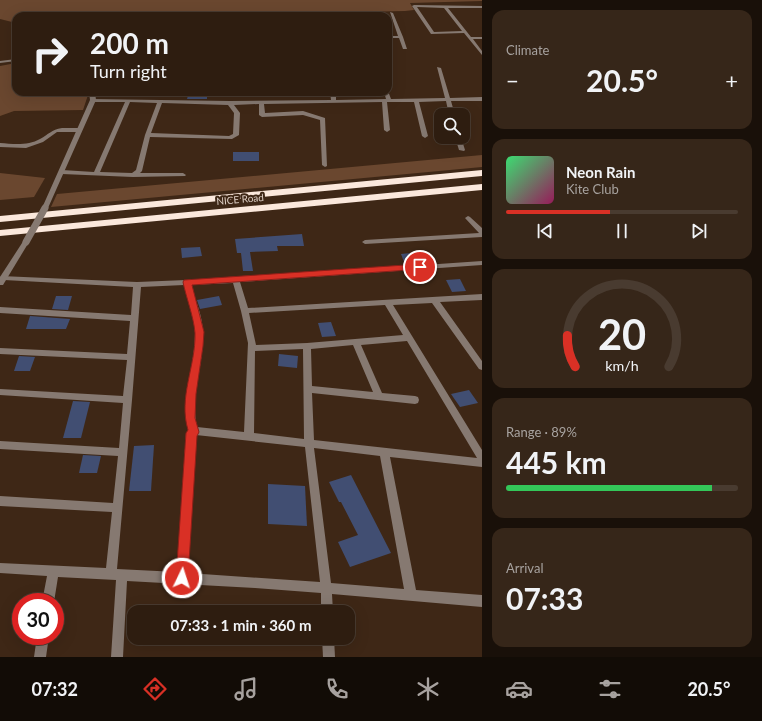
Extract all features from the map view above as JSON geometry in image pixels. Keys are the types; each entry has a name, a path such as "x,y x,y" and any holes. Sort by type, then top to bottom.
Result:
{"highway":[{"name":"NICE Road","path":"0,218 482,173"},
{"name":"NICE Road","path":"0,233 482,187"}],"street":[{"path":"464,32 433,32 414,6 482,7"},
{"path":"445,6 482,54"},
{"path":"392,17 405,48"},
{"path":"392,37 401,37"},
{"path":"469,38 482,38"},
{"path":"0,62 12,60"},
{"path":"439,68 450,108"},
{"path":"2,280 45,208 93,100 92,96"},
{"path":"333,96 334,101"},
{"path":"386,96 388,130"},
{"path":"93,100 230,103 482,99"},
{"path":"416,100 425,136"},
{"path":"96,173 128,101"},
{"path":"133,175 139,171 148,135 160,101"},
{"path":"261,102 262,115 303,113 323,119 325,165"},
{"path":"148,135 230,138 236,136 237,113 235,107 230,103"},
{"path":"0,145 26,146 41,141 55,131 79,130"},
{"path":"460,144 462,150"},
{"path":"62,172 133,175 184,175"},
{"path":"468,218 482,234"},
{"path":"365,242 482,234"},
{"path":"2,280 137,285 236,280 482,263"},
{"path":"236,280 252,342 249,437"},
{"path":"187,282 200,332 191,394 190,418 194,432"},
{"path":"117,657 118,508 137,285"},
{"path":"245,311 482,296"},
{"path":"434,300 482,367"},
{"path":"387,302 482,458"},
{"path":"0,310 134,318"},
{"path":"251,348 356,343 409,338"},
{"path":"356,343 379,396"},
{"path":"307,346 310,443 327,605"},
{"path":"0,351 131,357"},
{"path":"308,389 415,400"},
{"path":"0,392 128,400"},
{"path":"182,578 191,433 197,431 482,462"},
{"path":"0,445 123,452"},
{"path":"384,451 411,596"},
{"path":"0,501 118,508"},
{"path":"0,568 255,582 482,601"},
{"path":"49,593 53,571"},
{"path":"40,657 42,645"},
{"path":"328,645 329,657"}],"shaded area":[{"path":"0,0 482,0 410,3 414,10 405,11 12,12 12,22 0,19"},
{"path":"12,64 12,96 88,96 83,110 14,111 0,116 0,66"},
{"path":"482,155 482,167 51,207 57,194"},
{"path":"0,173 45,178 34,197 0,200"}],"building":[{"path":"188,96 207,96 207,99 187,99"},
{"path":"233,152 259,152 259,161 233,161"},
{"path":"302,234 304,246 277,246 278,251 250,252 253,271 243,271 241,253 237,253 235,239"},
{"path":"200,247 202,256 182,258 181,248"},
{"path":"410,253 414,262 404,262 401,254"},
{"path":"460,279 466,291 452,292 446,280"},
{"path":"56,296 72,296 68,310 52,309"},
{"path":"219,296 222,305 200,309 197,300"},
{"path":"30,316 70,319 66,329 26,329"},
{"path":"331,322 336,336 322,337 318,323"},
{"path":"279,354 298,356 297,368 278,366"},
{"path":"19,356 35,357 30,371 14,371"},
{"path":"469,390 478,403 460,407 451,394"},
{"path":"73,401 90,402 81,438 63,438"},
{"path":"154,445 151,491 129,491 134,446"},
{"path":"83,455 101,456 97,473 79,473"},
{"path":"351,475 391,553 350,567 338,542 358,535 329,482"},
{"path":"268,484 305,486 307,526 268,524"}],"route":[{"path":"182,578 191,433 194,432 190,418 191,394 200,332 187,282 420,267"}]}
